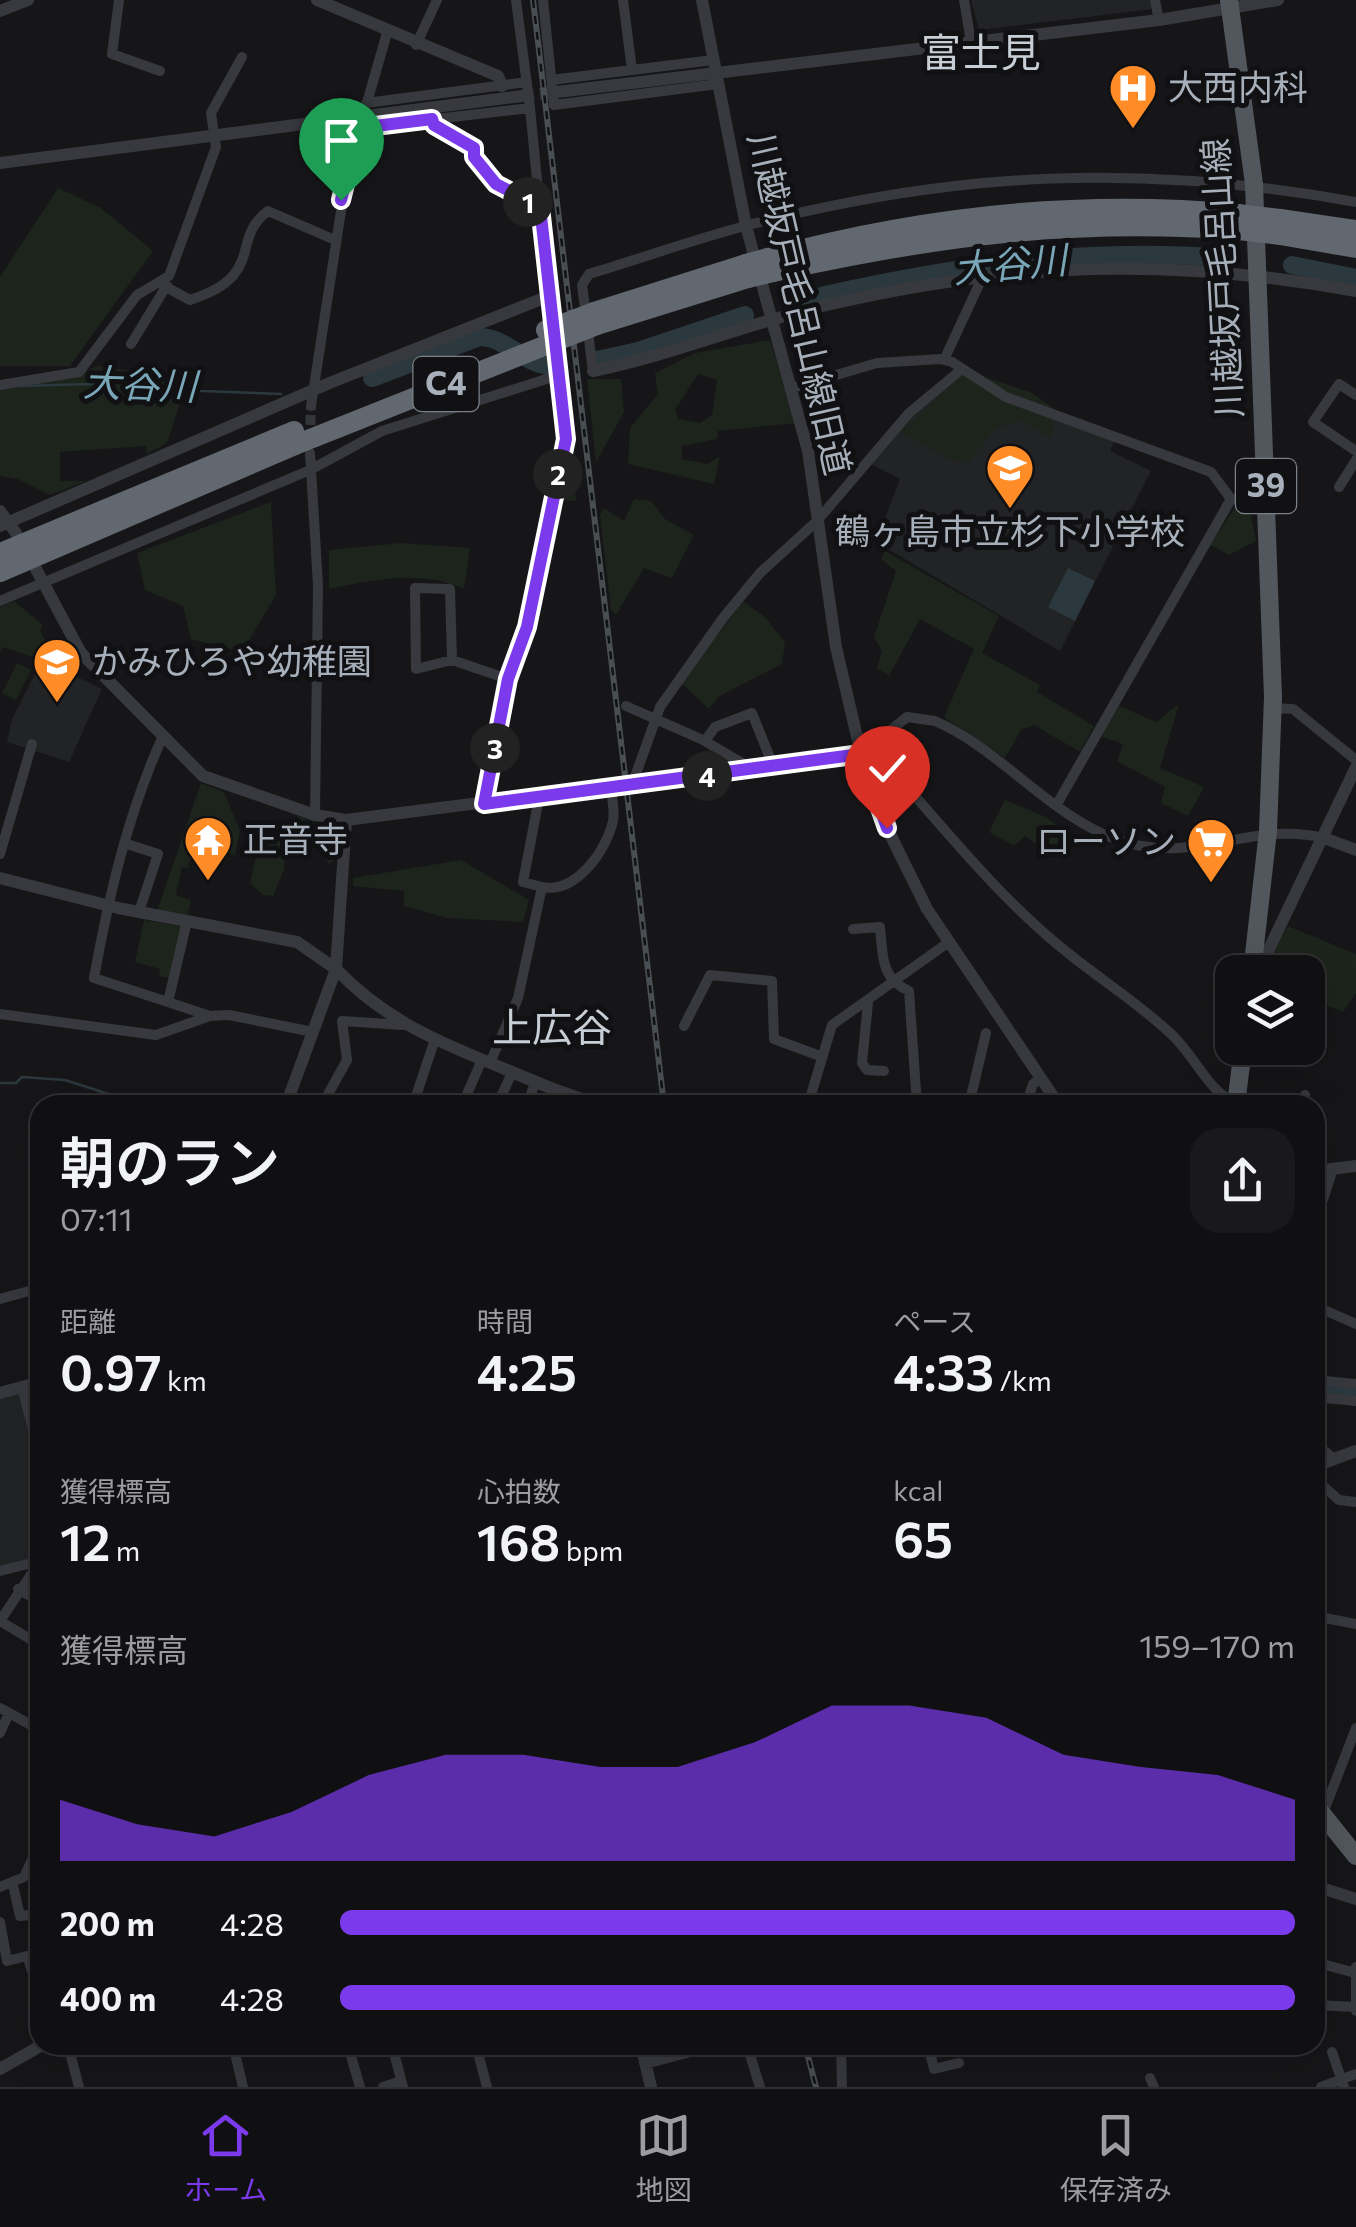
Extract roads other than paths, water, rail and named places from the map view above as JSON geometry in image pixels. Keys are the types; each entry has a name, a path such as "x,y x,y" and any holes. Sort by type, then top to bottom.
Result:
{"highway":[{"name":"C4","path":"0,572 596,319 878,231 1025,211 1125,208 1280,227 1356,230"},
{"name":"C4","path":"1280,227 1356,248"},
{"name":"C4","path":"0,554 300,443"}],"main road":[{"name":"川越坂戸毛呂山線","path":"1230,5 1254,184 1273,708 1268,831 1257,955"},
{"path":"1237,1095 1241,1065"},
{"path":"1325,1820 1356,1856"}],"street":[{"path":"0,11 28,0"},
{"path":"119,0 112,54 160,71"},
{"path":"317,0 387,33 498,76 502,86"},
{"path":"416,45 437,0"},
{"path":"484,804 508,679 527,627 566,439 516,0"},
{"path":"543,0 554,86"},
{"path":"623,0 632,70"},
{"path":"964,0 971,42"},
{"path":"1155,0 1159,20"},
{"path":"554,86 715,72 1159,20 1230,5 1278,0"},
{"name":"川越坂戸毛呂山線旧道","path":"707,1 715,72 746,226 808,451 836,647 861,754 905,868 948,942 1052,1095"},
{"path":"312,398 335,240 363,115 387,33"},
{"path":"131,344 168,282 216,147 211,112 242,57"},
{"path":"554,86 632,70 715,72"},
{"path":"363,115 502,86 527,95"},
{"path":"363,115 432,119 527,95"},
{"path":"0,164 214,132 527,95"},
{"path":"432,119 434,125 474,148 474,157 496,184 540,207"},
{"path":"1356,202 1254,184 1129,175 1020,178 887,194 746,226 584,278 593,371 644,361 770,320 984,276 1097,266 1257,273 1356,291"},
{"path":"168,282 190,300 230,281 243,268 247,246 268,211 335,240"},
{"path":"944,360 984,276"},
{"path":"0,385 79,372 137,295 168,282"},
{"path":"6,523 548,296"},
{"path":"792,388 877,364 944,360 1006,397 1211,472 1231,499"},
{"path":"632,786 655,719 723,618 760,572 817,521 909,413 962,369"},
{"path":"0,601 310,470 382,430 556,376"},
{"path":"1356,395 1340,384 1314,422 1356,451"},
{"path":"300,443 310,470 318,586 315,816"},
{"path":"1339,487 1356,460"},
{"path":"1231,499 1266,499"},
{"path":"1057,804 1231,499"},
{"path":"36,569 81,654 213,782 315,816 346,820 861,754 886,763 1009,899 1073,957 1132,997 1182,1043 1217,1095"},
{"path":"452,660 450,589 415,588 416,669 452,660 508,679"},
{"path":"626,706 704,741 754,770"},
{"path":"1264,955 1324,838 1356,764 1293,710 1273,708"},
{"path":"704,741 715,727 752,712 774,768"},
{"path":"861,754 907,717 935,721 1057,804 1122,841 1163,849 1210,847 1268,831 1294,830 1356,850"},
{"path":"164,736 144,777 124,843 94,978 210,1016"},
{"path":"0,854 32,744"},
{"path":"539,798 523,882 558,890 570,886 598,851 614,818 611,788"},
{"path":"290,1095 336,970 346,820"},
{"path":"124,843 158,854 139,912"},
{"path":"0,878 107,906 298,942 403,1025 434,1042 571,1095"},
{"path":"467,1095 518,998 542,887"},
{"path":"168,1002 186,921"},
{"path":"853,928 880,927 884,971 894,984 909,990 916,1095"},
{"path":"810,1095 832,1025 868,1003 948,942"},
{"path":"684,1026 710,975 772,981 774,1039 820,1056"},
{"path":"868,1003 862,1063 867,1070 884,1071"},
{"path":"0,1014 156,1034 210,1016 229,1015 313,1032"},
{"path":"327,1095 346,1060 342,1021 403,1025"},
{"path":"971,1095 986,1033"},
{"path":"416,1095 434,1042"},
{"path":"502,1095 512,1072"},
{"path":"1029,1095 1033,1084 1041,1078"},
{"path":"534,1095 541,1086"},
{"path":"541,1086 547,1095"},
{"path":"1325,1170 1356,1166"},
{"path":"1325,1193 1333,1169"},
{"path":"0,1299 30,1291"},
{"path":"1325,1310 1355,1321"},
{"path":"1325,1381 1356,1384"},
{"path":"0,1393 30,1385"},
{"path":"22,1387 30,1418"},
{"path":"1325,1401 1356,1401"},
{"path":"1325,1461 1356,1451"},
{"path":"1325,1452 1332,1457"},
{"path":"1325,1487 1340,1500 1356,1502"},
{"path":"0,1571 30,1564"},
{"path":"30,1574 0,1621 30,1640"},
{"path":"18,1589 30,1596"},
{"path":"1325,1618 1356,1624"},
{"path":"0,1733 5,1711 30,1725"},
{"path":"1325,1806 1353,1745 1356,1728"},
{"path":"0,1887 24,1877 30,1864"},
{"path":"13,1884 20,1916 30,1915"},
{"path":"1325,1889 1356,1899"},
{"path":"0,1922 7,1960 27,1956 30,1965"},
{"path":"1325,1964 1355,1970 1355,2008 1325,2006"},
{"path":"0,2069 30,2052"},
{"path":"1332,2052 1343,2083"},
{"path":"71,2055 79,2087"},
{"path":"235,2055 242,2087"},
{"path":"350,2055 360,2087"},
{"path":"383,2087 402,2084 395,2055"},
{"path":"479,2055 487,2087"},
{"path":"643,2055 651,2087"},
{"path":"645,2063 675,2055"},
{"path":"749,2055 760,2087"},
{"path":"841,2055 842,2087"},
{"path":"930,2055 934,2069 959,2063"},
{"path":"1321,2087 1343,2083 1356,2074"}],"waterway":[{"name":"大谷川","path":"799,301 904,279 1010,263 1116,255 1224,258"},
{"name":"大谷川","path":"1292,265 1356,278"},
{"name":"大谷川","path":"597,360 638,351 745,315"},
{"name":"大谷川","path":"372,378 479,337 497,341 547,366"},
{"name":"大谷川","path":"21,386 91,384 110,378 202,391 281,394"},
{"path":"0,1083 16,1083 22,1077 65,1080 112,1095"},
{"path":"1325,1389 1356,1392"}],"tunnel":[{"path":"522,96 557,92"},
{"path":"310,440 311,406"}],"railway":[{"path":"533,0 663,1095"},
{"path":"808,2055 816,2087"}],"place":[{"name":"大西内科","path":"1133,130"},
{"name":"鶴ヶ島市立杉下小学校","path":"1010,510"},
{"name":"かみひろや幼稚園","path":"57,704"},
{"name":"正音寺","path":"208,882"},
{"name":"ローソン","path":"1211,884"}],"district":[{"name":"富士見","path":"981,53"},
{"name":"上広谷","path":"552,1028"}]}
